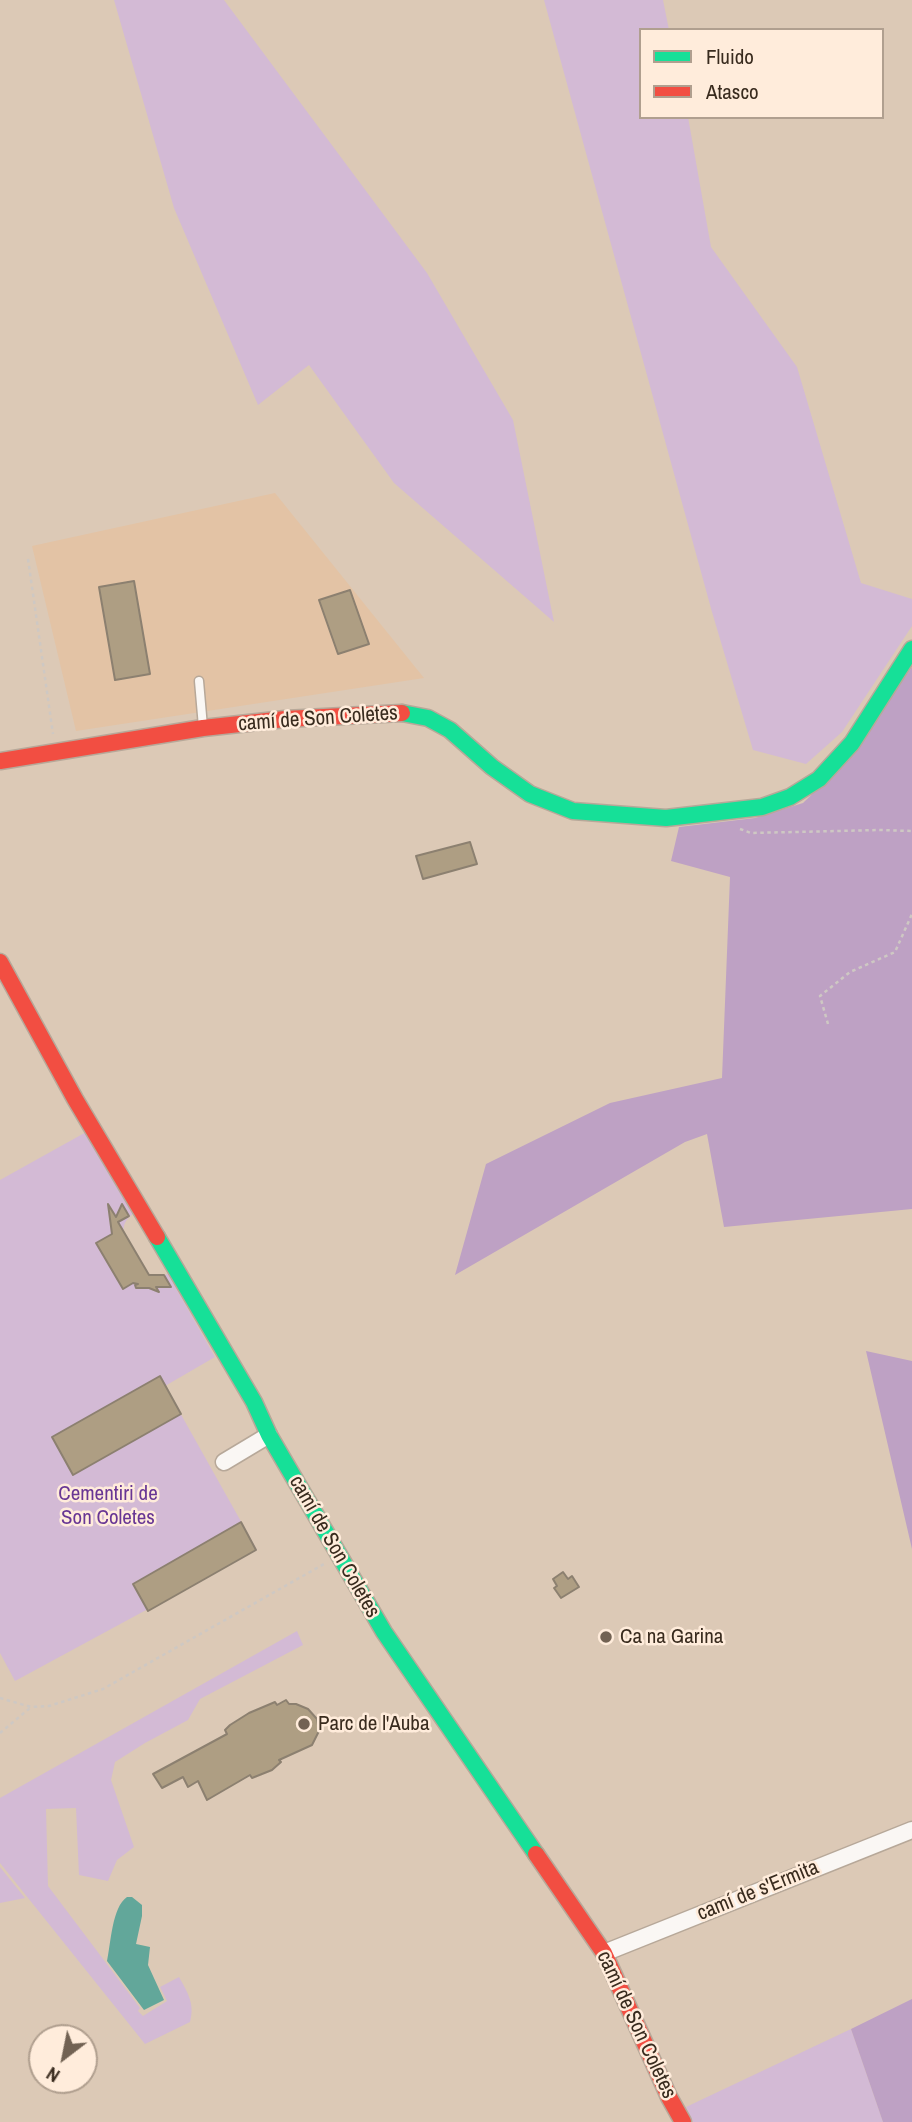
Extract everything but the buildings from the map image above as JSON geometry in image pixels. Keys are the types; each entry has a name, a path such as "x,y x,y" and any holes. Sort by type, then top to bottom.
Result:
{"street":[{"name":"camí de Son Coletes","path":"0,761 203,728 285,719 410,713 428,718 450,730 492,768 530,794 573,811 666,818 714,813 762,807 790,797 819,779 852,743 912,649"},
{"name":"camí de Son Coletes","path":"0,962 75,1099 254,1402 269,1435 384,1632 604,1953 683,2122"},
{"path":"224,1462 269,1435"},
{"name":"camí de s'Ermita","path":"604,1953 912,1830"}],"lane":[{"path":"199,681 203,728"}],"path":[{"path":"28,559 56,751"},
{"path":"714,813 730,826 751,833 912,831"},
{"path":"828,1024 820,996 850,972 895,952 912,914"},
{"path":"0,1698 31,1707 48,1706 103,1689 339,1556"},
{"path":"0,1732 31,1707"}],"shaded area":[{"path":"275,493 424,678 76,731 32,546"},
{"path":"912,667 912,1209 724,1227 707,1134 685,1142 455,1275 486,1164 610,1103 722,1078 730,877 671,861 679,827 755,818 803,803 846,761"},
{"path":"866,1351 912,1361 912,1549"},
{"path":"912,1999 912,2122 883,2122 851,2029"}],"green space":[{"path":"114,0 224,0 427,273 513,420 554,622 394,483 309,365 258,405 174,208"},
{"path":"544,0 663,0 669,28 639,28 639,119 688,119 711,247 797,367 861,583 912,599 912,626 842,732 806,764 753,750 712,612"},
{"name":"Cementiri de Son Coletes","path":"88,1131 134,1213 124,1225 124,1232 125,1241 128,1239 144,1266 140,1268 153,1275 168,1274 215,1357 165,1386 257,1550 15,1681 0,1653 0,1180"},
{"path":"297,1631 303,1645 200,1699 188,1720 115,1762 111,1780 134,1847 117,1860 108,1881 79,1875 76,1808 46,1809 48,1886 140,2008 138,2011 143,2016 167,2001 160,1987 179,1977 188,1994 192,2010 190,2022 145,2044 0,1863 0,1798"},
{"path":"0,1867 25,1898 0,1903"},
{"path":"851,2029 883,2122 693,2122 686,2107"}],"water":[{"path":"127,1897 132,1897 142,1905 136,1944 150,1947 148,1965 164,2000 144,2010 107,1961 115,1917"}],"traffic: fast":[{"path":"402,713 428,718 450,730 492,767 530,794 573,811 666,818 762,807 790,797 819,779 852,743 912,649"},
{"path":"157,1237 384,1632 536,1854"}],"traffic: jam":[{"path":"0,761 203,728 285,719 402,713"},
{"path":"0,962 75,1099 157,1237"},
{"path":"536,1854 604,1953 683,2122"}],"place":[{"name":"Ca na Garina","path":"606,1637"},
{"name":"Parc de l'Auba","path":"304,1724"}]}
